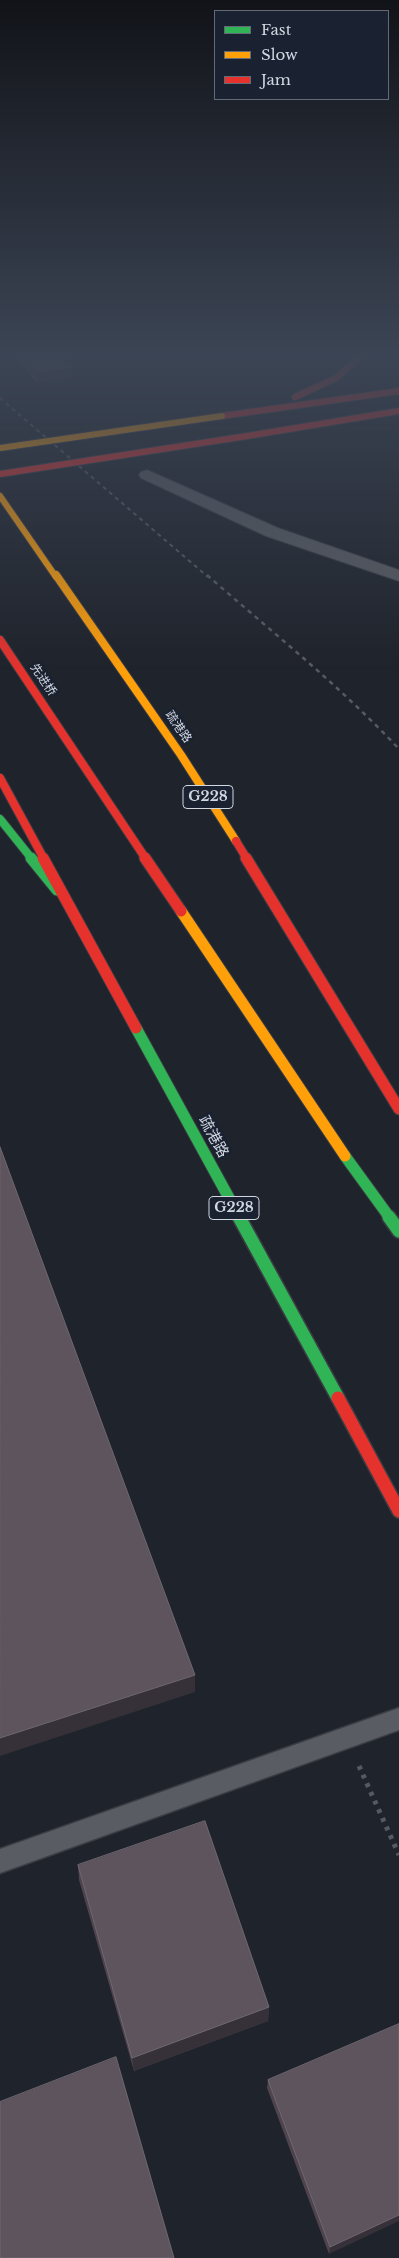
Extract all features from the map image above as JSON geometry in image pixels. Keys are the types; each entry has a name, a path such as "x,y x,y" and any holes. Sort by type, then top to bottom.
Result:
{"main road":[{"path":"0,474 89,460"},
{"name":"疏港路","path":"0,496 181,755 254,869 399,1109"},
{"name":"先进桥","path":"0,640 340,1149 399,1232"},
{"name":"疏港路","path":"0,778 399,1511"},
{"path":"0,819 70,906"}],"street":[{"path":"147,474 272,532 399,576"}],"lane":[{"path":"0,1861 399,1720"}],"path":[{"path":"347,1738 399,1855"}],"building":[{"path":"0,1147 195,1675 0,1738"},
{"path":"205,1821 269,2007 132,2058 78,1865"},
{"path":"399,2024 399,2215 330,2247 268,2080"},
{"path":"116,2057 174,2258 0,2258 0,2102"}],"railway":[{"path":"72,460 208,577"},
{"path":"207,575 329,681 399,749"}],"traffic: fast":[{"path":"0,819 57,890"},
{"path":"136,1028 338,1398"},
{"path":"345,1156 399,1231"}],"traffic: slow":[{"path":"0,496 181,755 236,841"},
{"path":"181,911 345,1156"}],"traffic: jam":[{"path":"0,474 89,460"},
{"path":"0,640 181,911"},
{"path":"0,778 136,1028"},
{"path":"236,841 399,1109"},
{"path":"338,1398 399,1511"}]}
